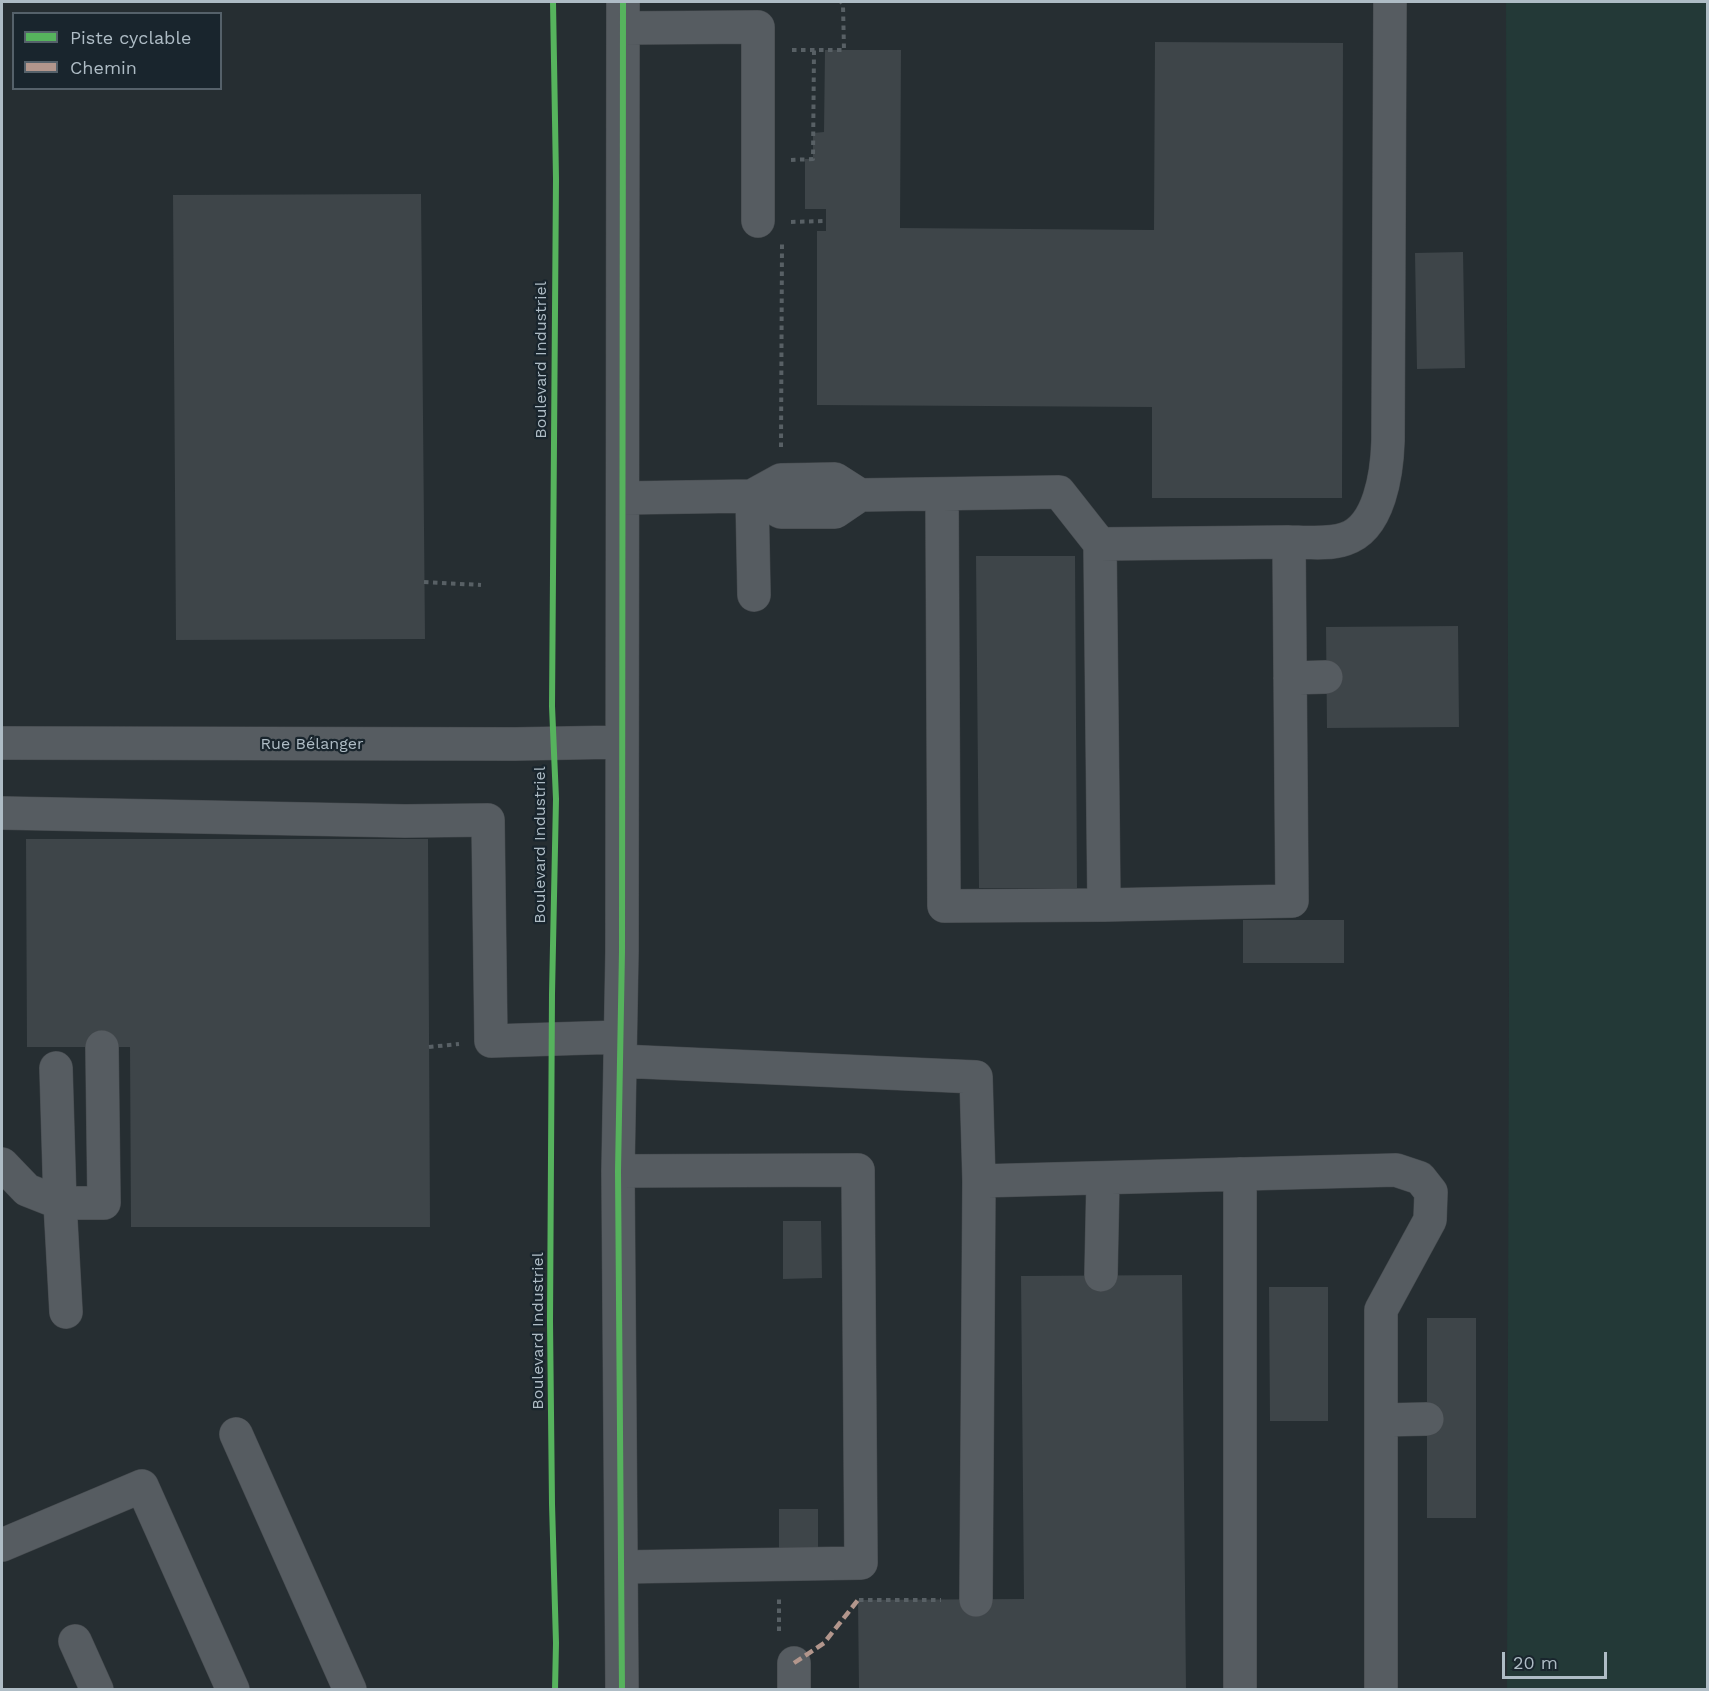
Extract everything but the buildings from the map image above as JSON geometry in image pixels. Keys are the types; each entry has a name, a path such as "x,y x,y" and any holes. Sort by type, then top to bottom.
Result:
{"street":[{"path":"1100,544 1335,542 1348,538 1368,521 1384,484 1388,462 1402,312 1390,2"},
{"path":"622,1689 618,1171 623,498 623,15 758,27 774,225"},
{"path":"623,498 752,496 781,512 835,513 860,495 1059,492 1100,544 1104,905"},
{"path":"942,494 944,906 1292,901 1288,542"},
{"path":"752,496 754,596"},
{"path":"1290,678 1326,676"},
{"name":"Rue Bélanger","path":"2,743 534,744 621,742"},
{"path":"2,813 405,821 488,820 491,1041 976,1077 979,1181 976,1600"},
{"path":"2,1164 27,1190 60,1203 104,1203 102,1047"},
{"path":"56,1068 66,1312"},
{"path":"618,1171 858,1170 861,1563 621,1567"},
{"path":"979,1181 1396,1170 1420,1178 1431,1192 1430,1220 1381,1310 1381,1689"},
{"path":"1240,1174 1240,1689"},
{"path":"1101,1275 1103,1178"},
{"path":"1381,1420 1427,1419"},
{"path":"236,1434 350,1689"},
{"path":"2,1545 142,1486 232,1689"},
{"path":"75,1641 97,1689"}],"path":[{"path":"784,160 813,159 814,50 844,50 843,5 841,2"},
{"path":"781,457 774,225 826,221"},
{"path":"424,582 481,585"},
{"path":"779,1587 779,1632"},
{"path":"858,1600 976,1600"}],"green space":[{"path":"1506,2 1707,2 1707,1689 1507,1689 1509,992"}],"marked path":[{"path":"794,1663 824,1643 858,1600"}],"cycle path":[{"name":"Boulevard Industriel","path":"553,2 556,179 552,706 556,799 550,1321 555,1690"},
{"path":"622,1690 618,1171 622,951 623,2"}]}
